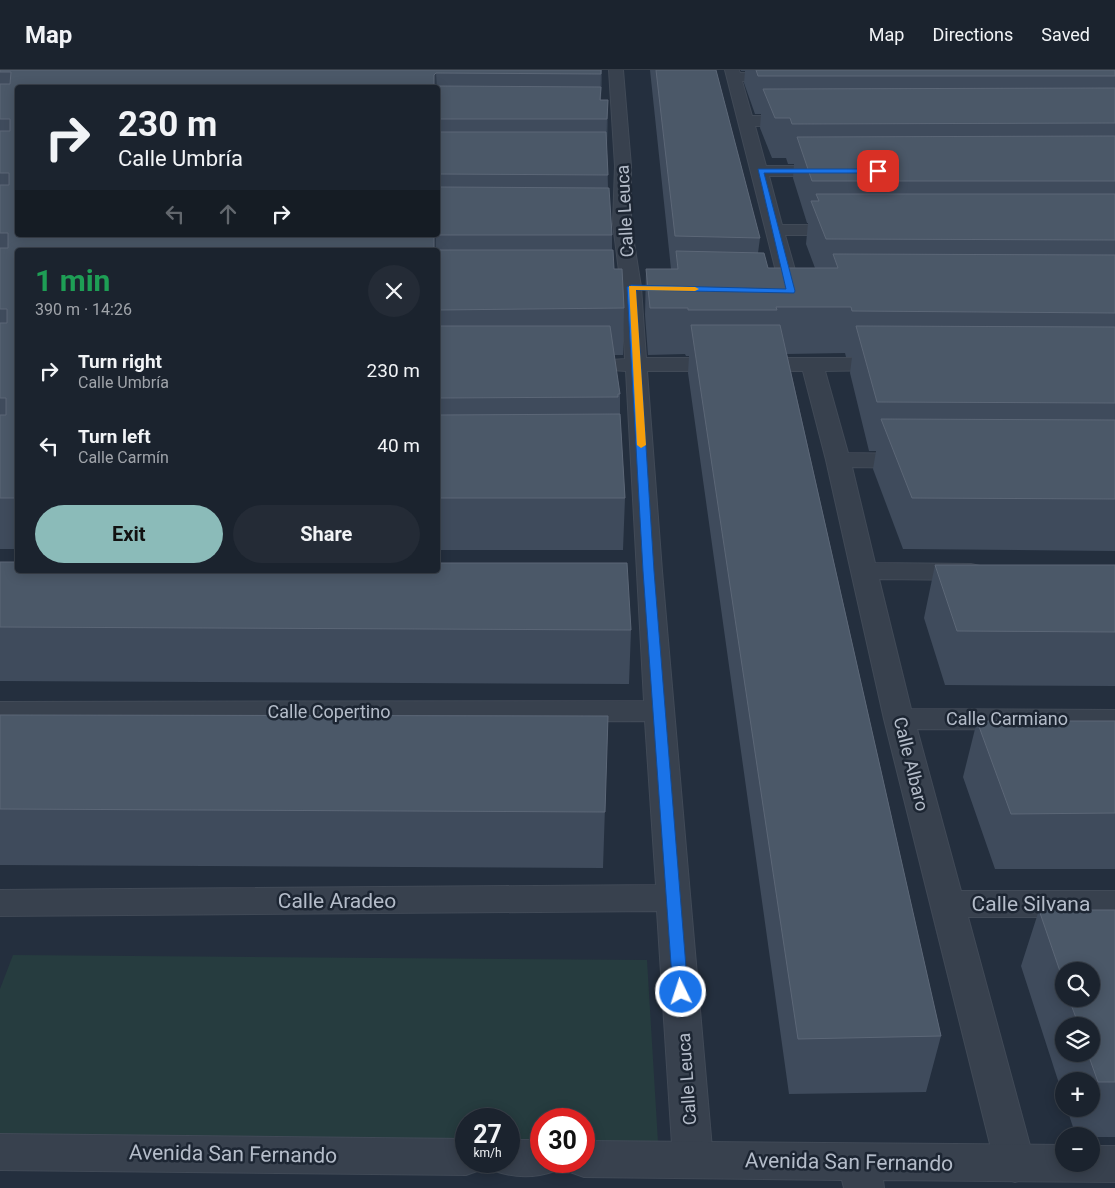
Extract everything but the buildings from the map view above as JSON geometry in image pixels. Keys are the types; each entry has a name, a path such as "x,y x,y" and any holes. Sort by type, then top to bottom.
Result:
{"street":[{"path":"791,291 733,73 793,77"},
{"name":"Calle Leuca","path":"613,74 610,119 613,166 613,224 632,288 637,365 632,455 639,571 659,711 693,1160"},
{"path":"746,121 815,121"},
{"path":"760,171 849,171"},
{"path":"775,230 862,230"},
{"path":"771,291 811,291"},
{"name":"Calle Albaro","path":"812,364 838,460 899,719 1015,1164"},
{"path":"597,365 910,365"},
{"path":"838,460 937,461"},
{"path":"863,571 999,573"},
{"name":"Calle Copertino","path":"0,712 659,711"},
{"name":"Calle Carmiano","path":"899,719 1115,720"},
{"name":"Calle Aradeo","path":"0,903 674,898"},
{"name":"Calle Silvana","path":"947,904 1115,904"},
{"name":"Avenida San Fernando","path":"0,1152 455,1157"},
{"name":"Avenida San Fernando","path":"595,1159 693,1160 862,1175 1015,1164 1115,1164"}],"green space":[{"path":"13,955 647,960 658,1142 595,1143 595,1108 530,1108 530,1143 520,1143 520,1108 455,1108 455,1144 0,1148 0,989"}],"slow traffic":[{"path":"641,445 631,287 695,289"}],"route":[{"path":"681,992 649,571 631,287 791,291 760,171 878,171"}]}
